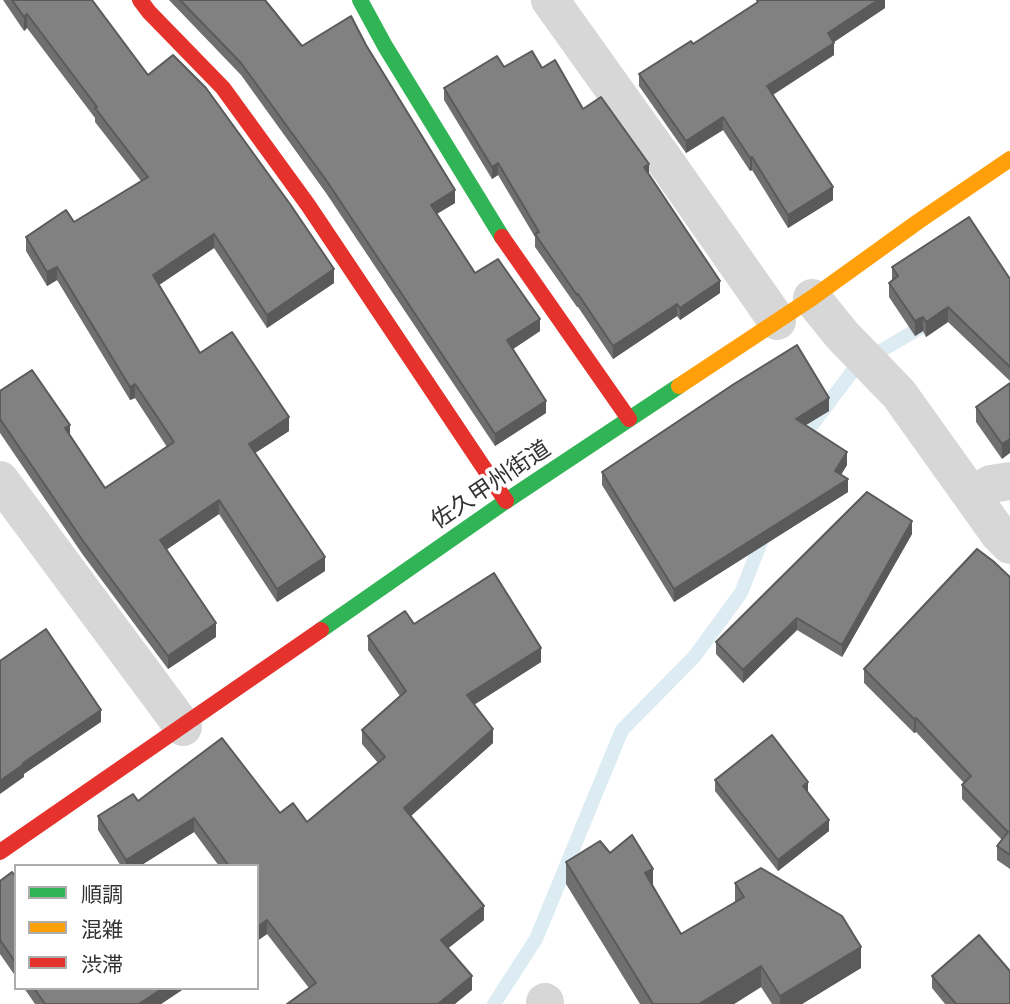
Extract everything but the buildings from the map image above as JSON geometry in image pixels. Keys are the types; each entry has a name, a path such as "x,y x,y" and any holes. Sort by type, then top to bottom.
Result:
{"street":[{"path":"140,0 223,88 308,205 506,501"},
{"path":"360,0 510,250 629,419"},
{"path":"550,0 777,321"},
{"name":"佐久甲州街道","path":"0,852 506,501 812,298 1010,159"},
{"path":"812,298 842,335 899,394 999,534 1010,545"},
{"path":"0,481 183,727"},
{"path":"972,495 991,484 1010,481"}],"waterway":[{"path":"801,445 806,433 858,364 927,324"},
{"path":"494,1004 536,939 622,730 694,657 741,593 765,532"}],"traffic: fast":[{"path":"360,0 385,46 502,237"},
{"path":"321,630 506,501 679,386"}],"traffic: slow":[{"path":"679,386 812,298 1010,159"}],"traffic: jam":[{"path":"140,0 223,88 308,205 506,501"},
{"path":"502,237 629,419"},
{"path":"0,852 321,630"}]}
